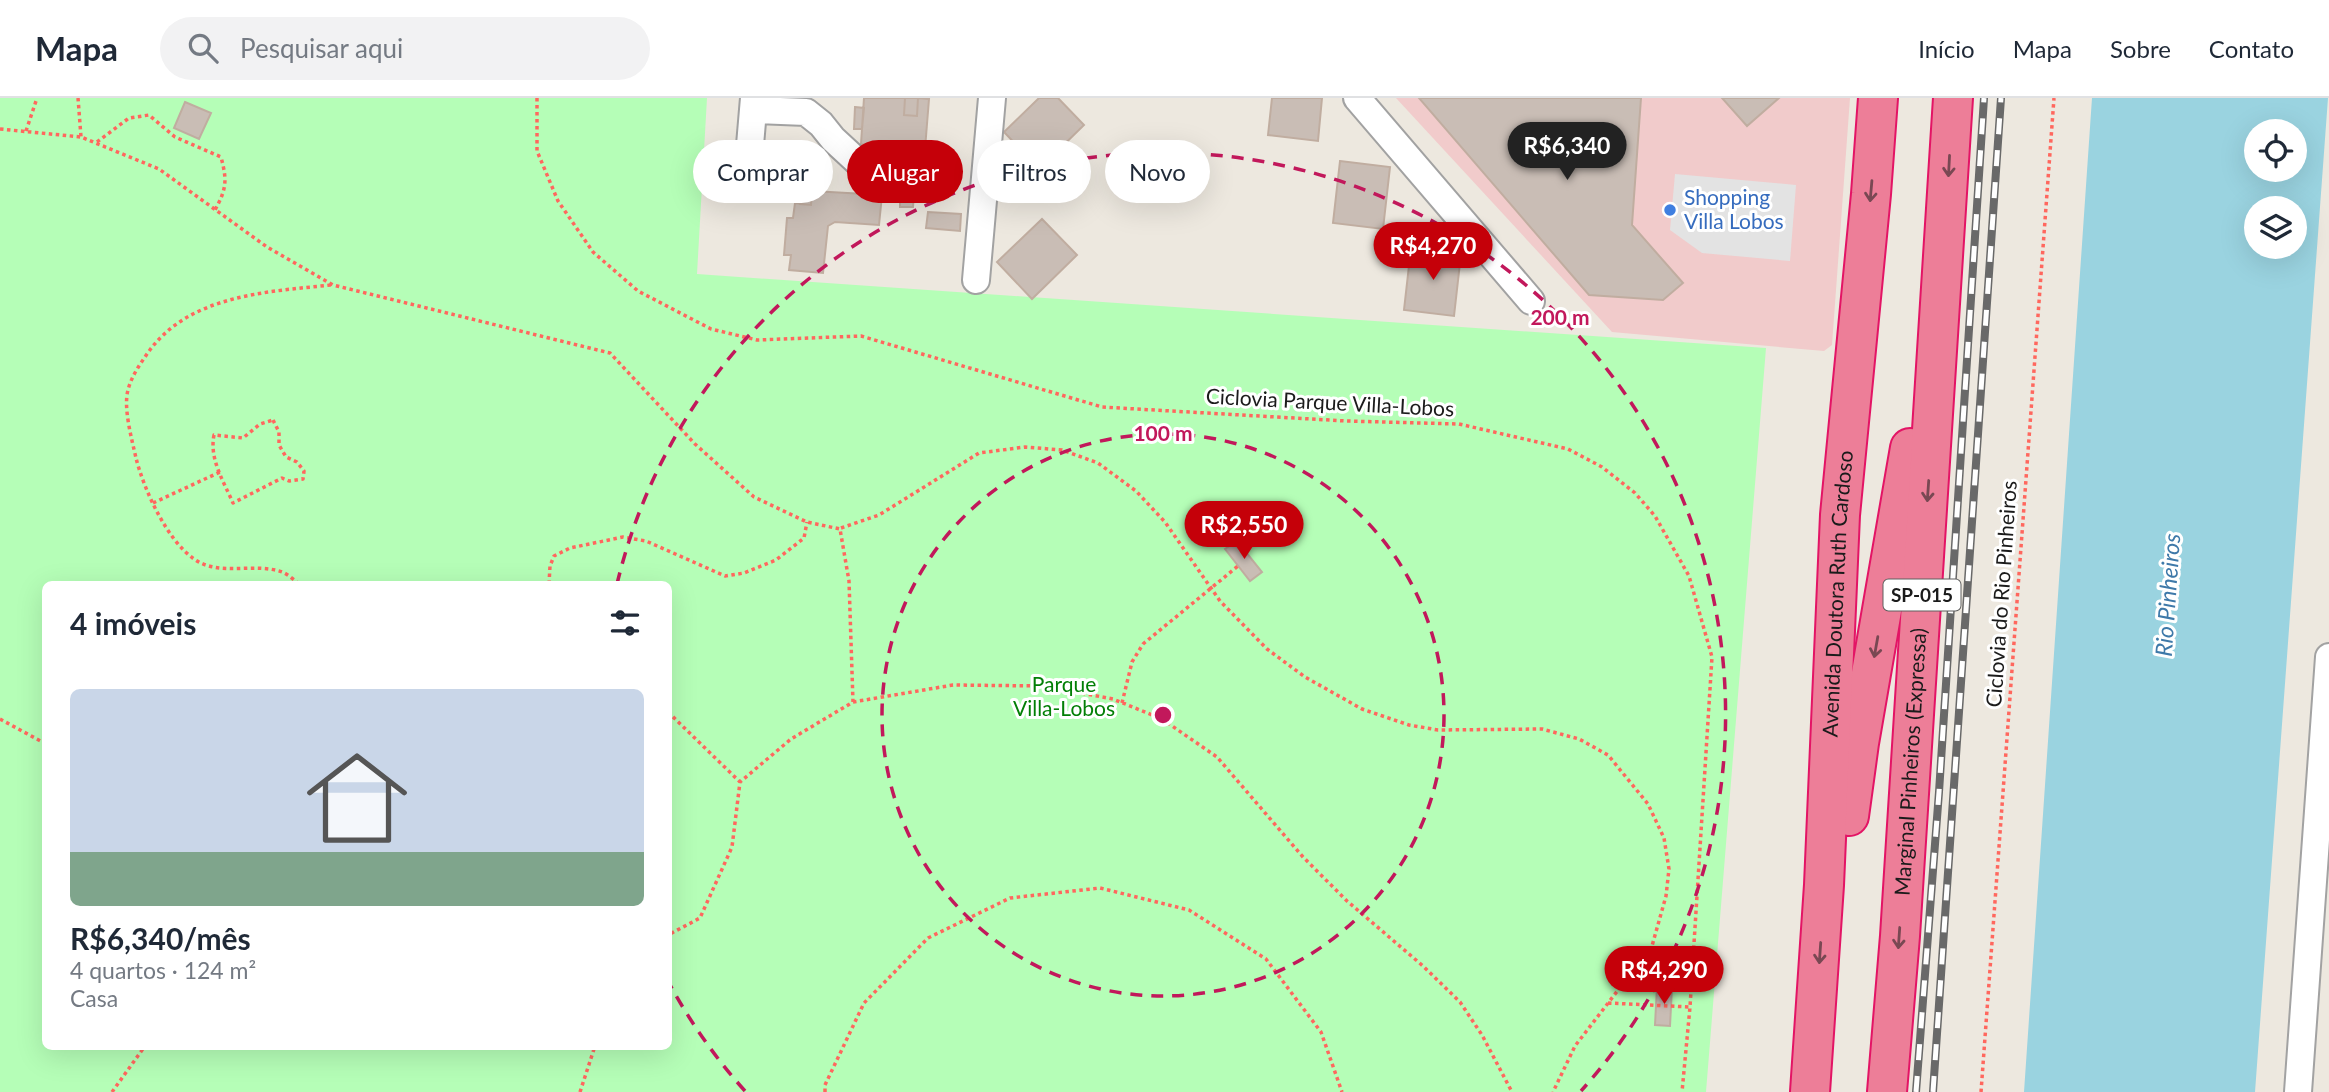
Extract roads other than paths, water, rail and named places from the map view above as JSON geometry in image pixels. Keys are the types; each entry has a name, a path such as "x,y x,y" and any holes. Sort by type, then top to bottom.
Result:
{"highway":[{"name":"Avenida Doutora Ruth Cardoso","path":"1810,1092 1824,885 1840,514 1878,98"},
{"name":"Marginal Pinheiros (Expressa)","path":"1886,1092 1900,936 1953,98"},
{"path":"1824,885 1837,869 1845,843 1859,743 1913,427 1941,291"}],"street":[{"path":"976,280 992,98"},
{"path":"1357,98 1531,301"},
{"path":"750,140 753,104 806,112 847,152"},
{"path":"2298,1092 2329,657"}],"water":[{"name":"Rio Pinheiros","path":"2092,98 2328,98 2255,1092 2024,1092"}],"railway":[{"path":"1916,1092 1939,792 1984,98"},
{"path":"1933,1092 2001,98"}],"place":[{"name":"Shopping Villa Lobos","path":"1670,210"}],"park label":[{"name":"Parque Villa-Lobos","path":"1064,697"}]}
